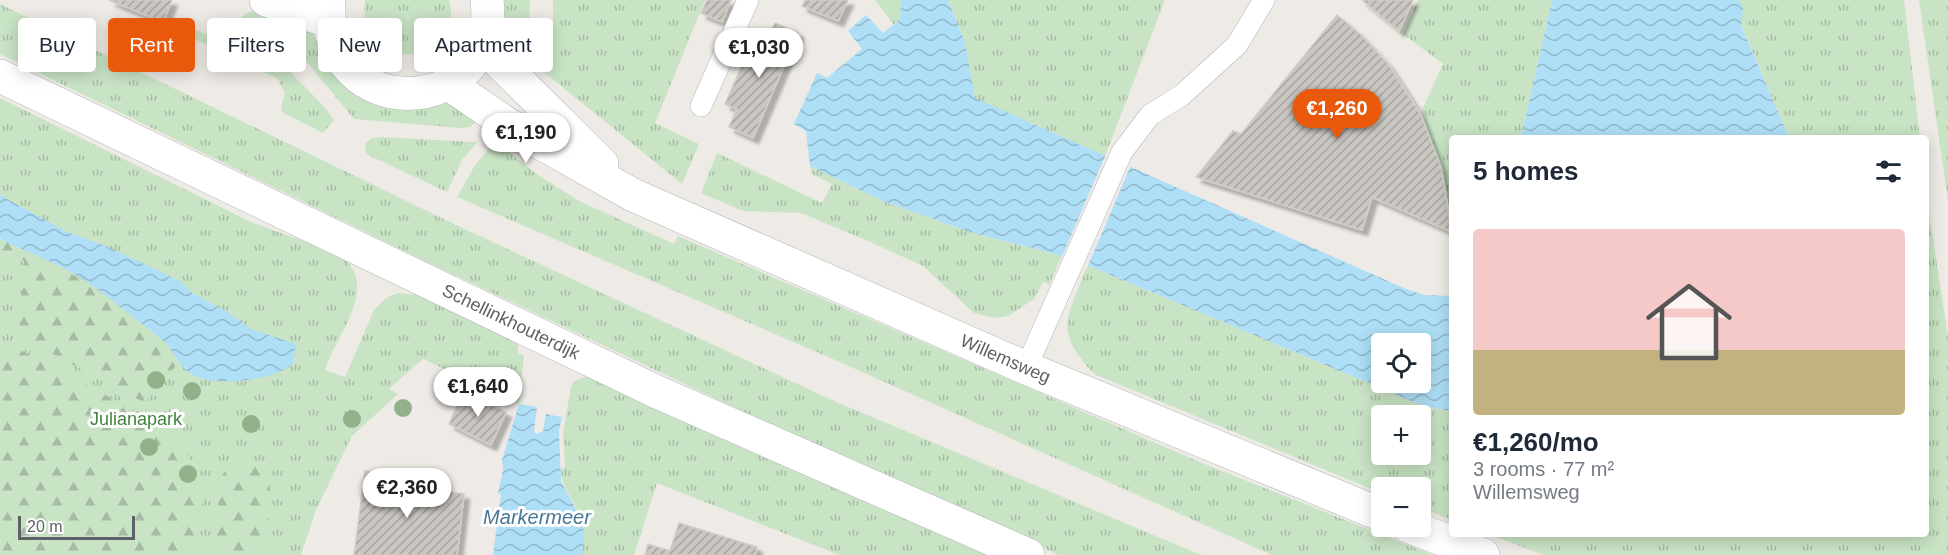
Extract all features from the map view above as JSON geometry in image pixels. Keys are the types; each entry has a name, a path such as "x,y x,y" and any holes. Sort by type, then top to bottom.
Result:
{"street":[{"path":"266,0 328,10 334,47 350,69 371,85 397,94 423,93 448,84 462,72"},
{"path":"487,0 489,18"},
{"name":"Willemsweg","path":"509,72 633,195"},
{"name":"Schellinkhouterdijk","path":"0,76 657,392 1028,555"},
{"name":"Willemsweg","path":"448,84 507,124 633,195 1026,368 1371,510"},
{"path":"1431,535 1483,555"}],"lane":[{"path":"701,106 748,0"},
{"path":"1026,368 1122,152 1150,115 1182,95 1237,45 1264,0"}],"green space":[{"path":"365,0 449,0 450,18 414,18 414,53 410,54 402,53 402,18 366,18"},
{"path":"501,0 530,0 529,18 502,18"},
{"path":"553,0 705,0 655,123 699,144 682,184 544,72 553,72"},
{"path":"875,0 901,0 900,20 894,25"},
{"path":"948,0 1165,0 1105,156 974,98 965,42"},
{"path":"1418,0 1552,0 1522,135 1449,135 1449,207 1442,170 1421,112 1443,64 1403,34"},
{"path":"1739,0 1904,0 1920,135 1788,135 1741,24 1742,8"},
{"path":"1919,0 1948,0 1948,201"},
{"path":"0,4 29,18 18,18 18,63 0,54"},
{"path":"257,10 268,13 268,18 241,18"},
{"path":"306,29 311,31 318,43 318,72 364,72 436,101 453,104 478,120 470,127 461,128 354,119 306,61"},
{"path":"195,30 207,34 207,45 195,39"},
{"path":"96,51 108,56 108,72 140,72 454,224 834,401 1201,555 1059,555 909,490 429,263 37,72 96,72"},
{"path":"263,72 290,72 325,108 334,120 323,133 283,113 281,108 285,93 278,79"},
{"name":"Julianapark","path":"0,98 253,223 337,253 350,266 356,279 357,294 347,324 325,370 345,377 374,310 386,298 398,293 420,295 518,342 518,353 524,356 519,404 423,359 389,389 398,394 352,436 316,510 301,555 0,555"},
{"path":"371,138 478,141 462,160 447,192 366,154 365,144"},
{"path":"495,141 538,175 579,201 674,244 678,236 1202,463 1371,530 1371,537 1388,537 1433,555 1272,555 833,359 457,197 474,167"},
{"path":"717,153 822,203 832,184 812,174 810,166 883,201 970,232 1062,256 1049,285 1043,282 1034,299 1008,316 995,318 974,313 923,266 866,240 801,213 743,211 701,193"},
{"path":"1929,212 1948,337 1948,555 1544,555 1496,537 1929,537"},
{"path":"0,239 85,281 169,345 178,363 145,403 19,336 24,261 0,249"},
{"path":"1087,265 1371,384 1371,393 1393,393 1421,405 1371,405 1371,465 1431,465 1431,408 1449,411 1449,519 1431,512 1431,477 1371,477 1371,489 1094,374 1080,358 1072,344 1068,333 1068,321"},
{"path":"0,341 146,418 167,433 184,450 195,469 201,493 201,521 194,555 0,555"},
{"path":"589,376 994,555 839,555 657,483 634,555 582,555 581,523 563,482 561,468 565,467 563,432 571,387 574,381"},
{"path":"239,462 266,465 271,471 266,555 212,555 222,476 231,466"}],"water":[{"path":"901,0 948,0 965,42 975,98 1406,289 1425,295 1449,296 1449,411 1431,408 1431,405 1421,405 1393,393 1431,393 1431,333 1371,333 1371,384 1087,265 1062,256 970,232 883,201 810,166 806,131 794,124 817,73 827,78 862,49 848,31 866,15 883,33 900,20"},
{"path":"1552,0 1739,0 1743,8 1741,25 1788,135 1522,135"},
{"path":"0,195 65,231 108,247 180,281 192,293 226,311 253,330 296,344 293,363 273,374 245,380 215,381 193,375 187,371 165,342 96,289 66,270 0,239"},
{"name":"Markermeer","path":"519,404 537,407 534,430 536,434 543,431 546,414 562,417 559,431 561,481 581,519 584,533 582,555 493,555 501,494 498,493 503,470 502,460"}],"pier":[{"path":"1106,154 1131,165 1087,268 1061,259"}],"building":[{"path":"109,0 172,0 165,18 153,18"},
{"path":"707,0 731,0 722,22 701,13"},
{"path":"805,0 848,0 838,21 802,6"},
{"path":"1362,0 1413,0 1399,31"},
{"path":"1337,15 1361,35 1388,64 1420,113 1441,167 1449,214 1449,231 1372,197 1362,230 1196,177 1233,131 1241,134"},
{"path":"775,23 798,33 753,138 729,127 737,109 725,104 755,36 767,40"},
{"path":"464,392 506,412 491,445 449,424"},
{"path":"365,471 407,476 406,486 464,494 457,555 354,555"},
{"path":"679,523 757,547 755,555 645,555 648,544 670,551"}]}
